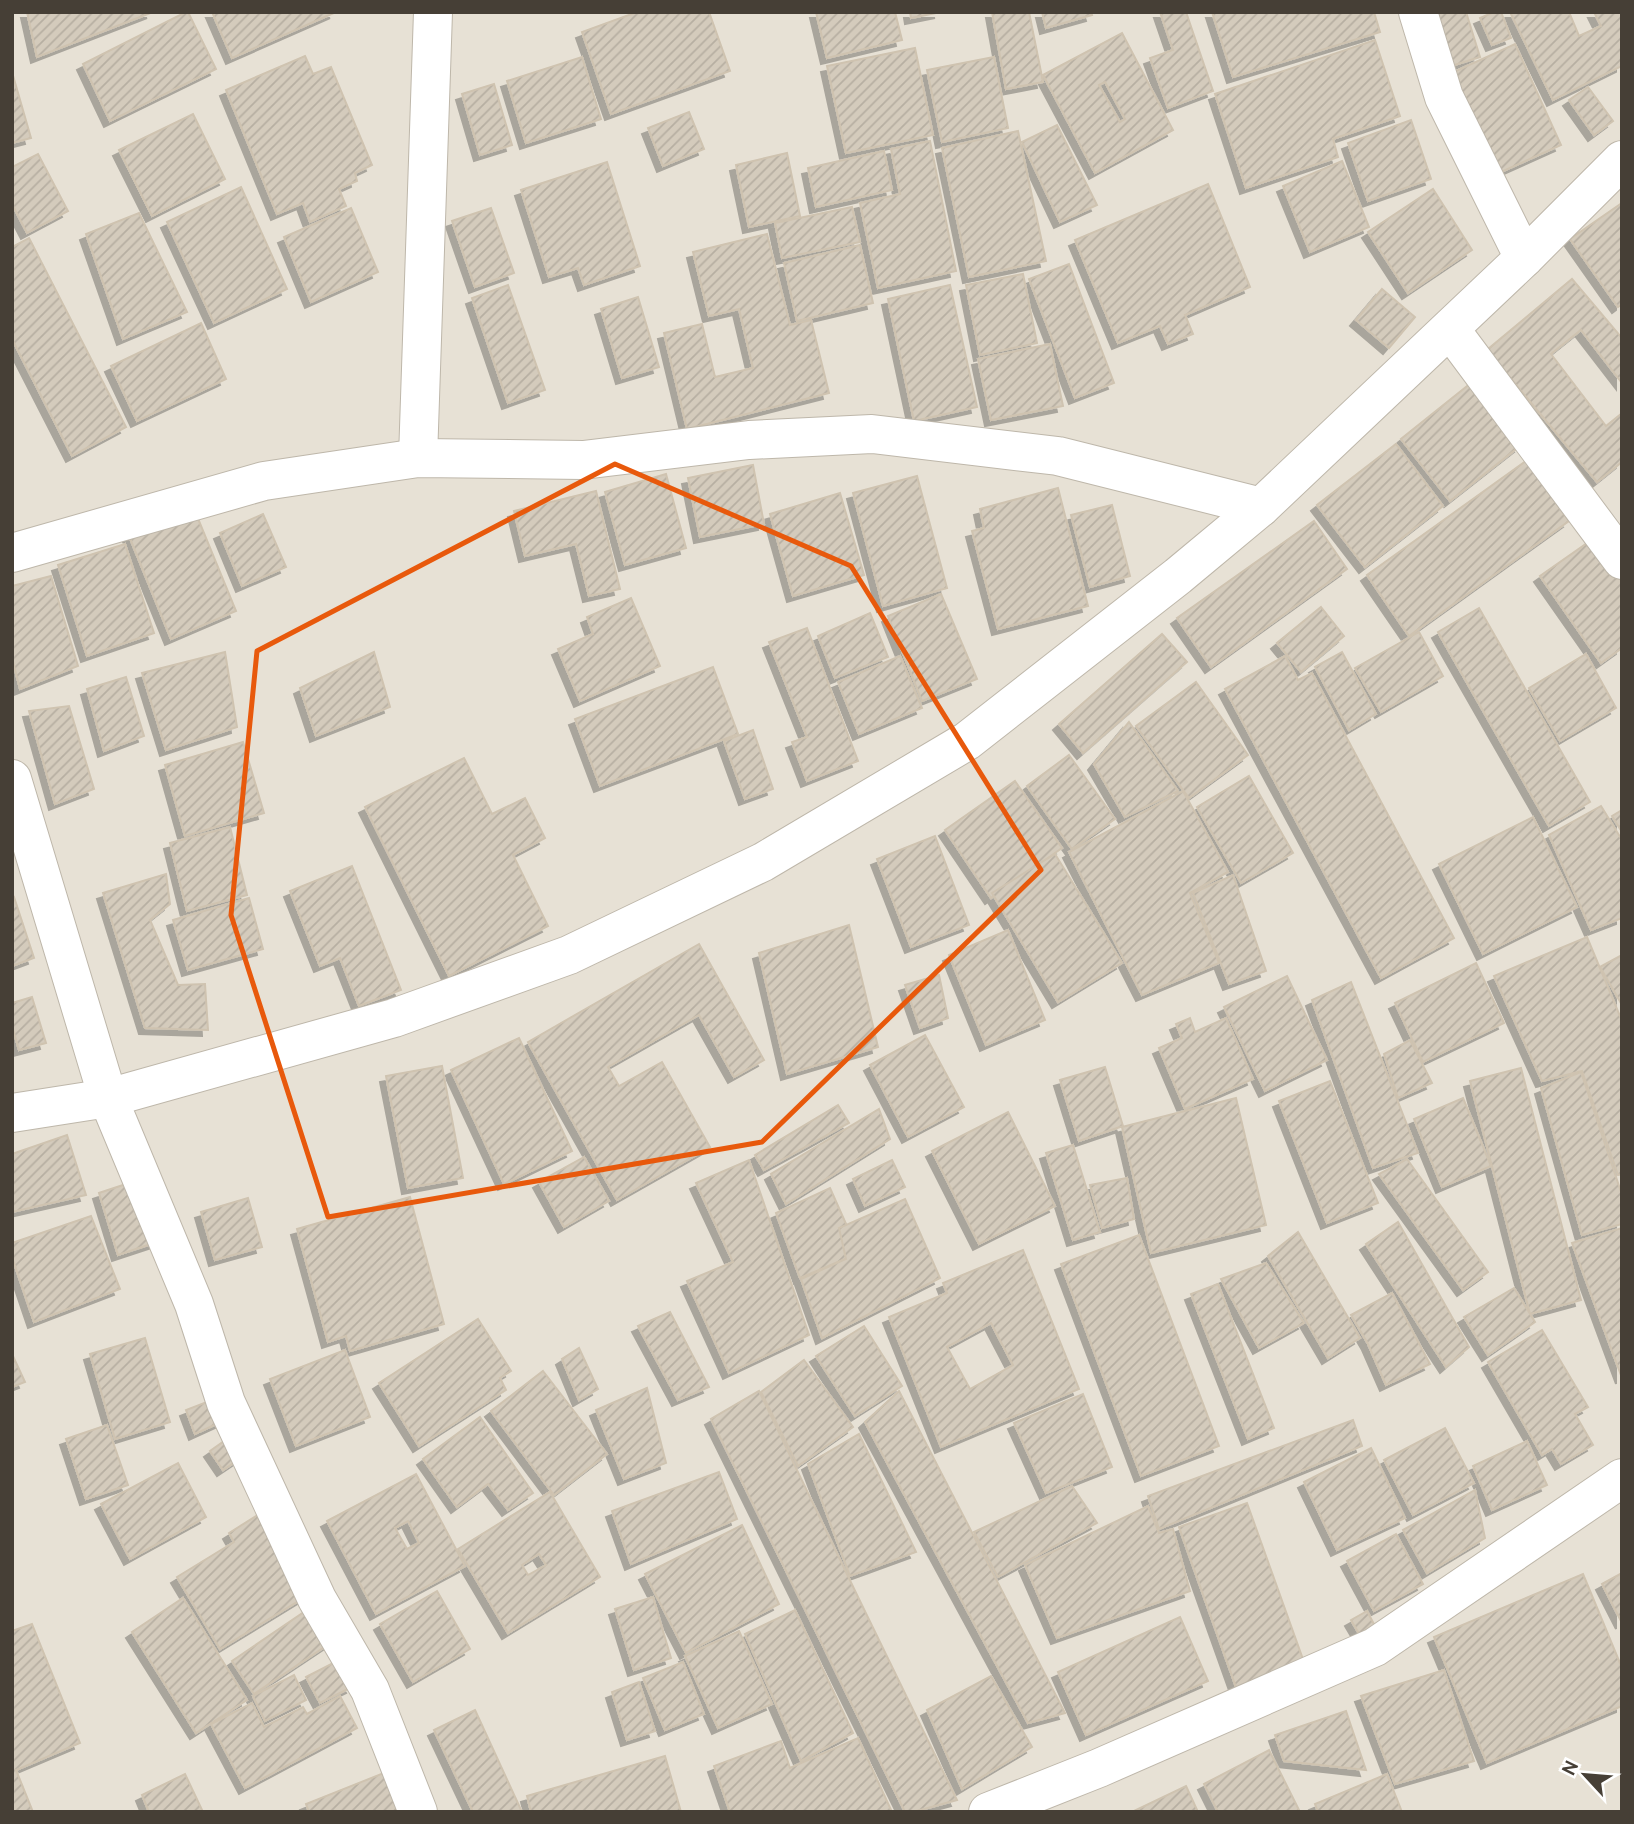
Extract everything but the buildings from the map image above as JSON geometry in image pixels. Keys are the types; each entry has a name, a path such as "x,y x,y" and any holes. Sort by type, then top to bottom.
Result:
{"street":[{"path":"418,458 433,12"},
{"path":"1418,12 1444,97 1524,258"},
{"path":"12,1113 108,1098 394,1018 569,955 763,862 967,741 1178,576 1261,507 1524,258 1622,160"},
{"path":"1450,329 1622,560"},
{"path":"12,553 264,481 418,458 583,460 749,440 872,434 1058,456 1261,507"},
{"path":"12,779 108,1098 194,1304 226,1403 317,1599 370,1690 418,1812"},
{"path":"988,1812 1099,1769 1375,1647 1622,1478"}],"highlighted area":[{"path":"615,464 851,566 1041,870 762,1142 328,1217 231,915 257,651"}],"shaded area":[{"path":"12,12 1622,12 1622,1812 12,1812"}]}
